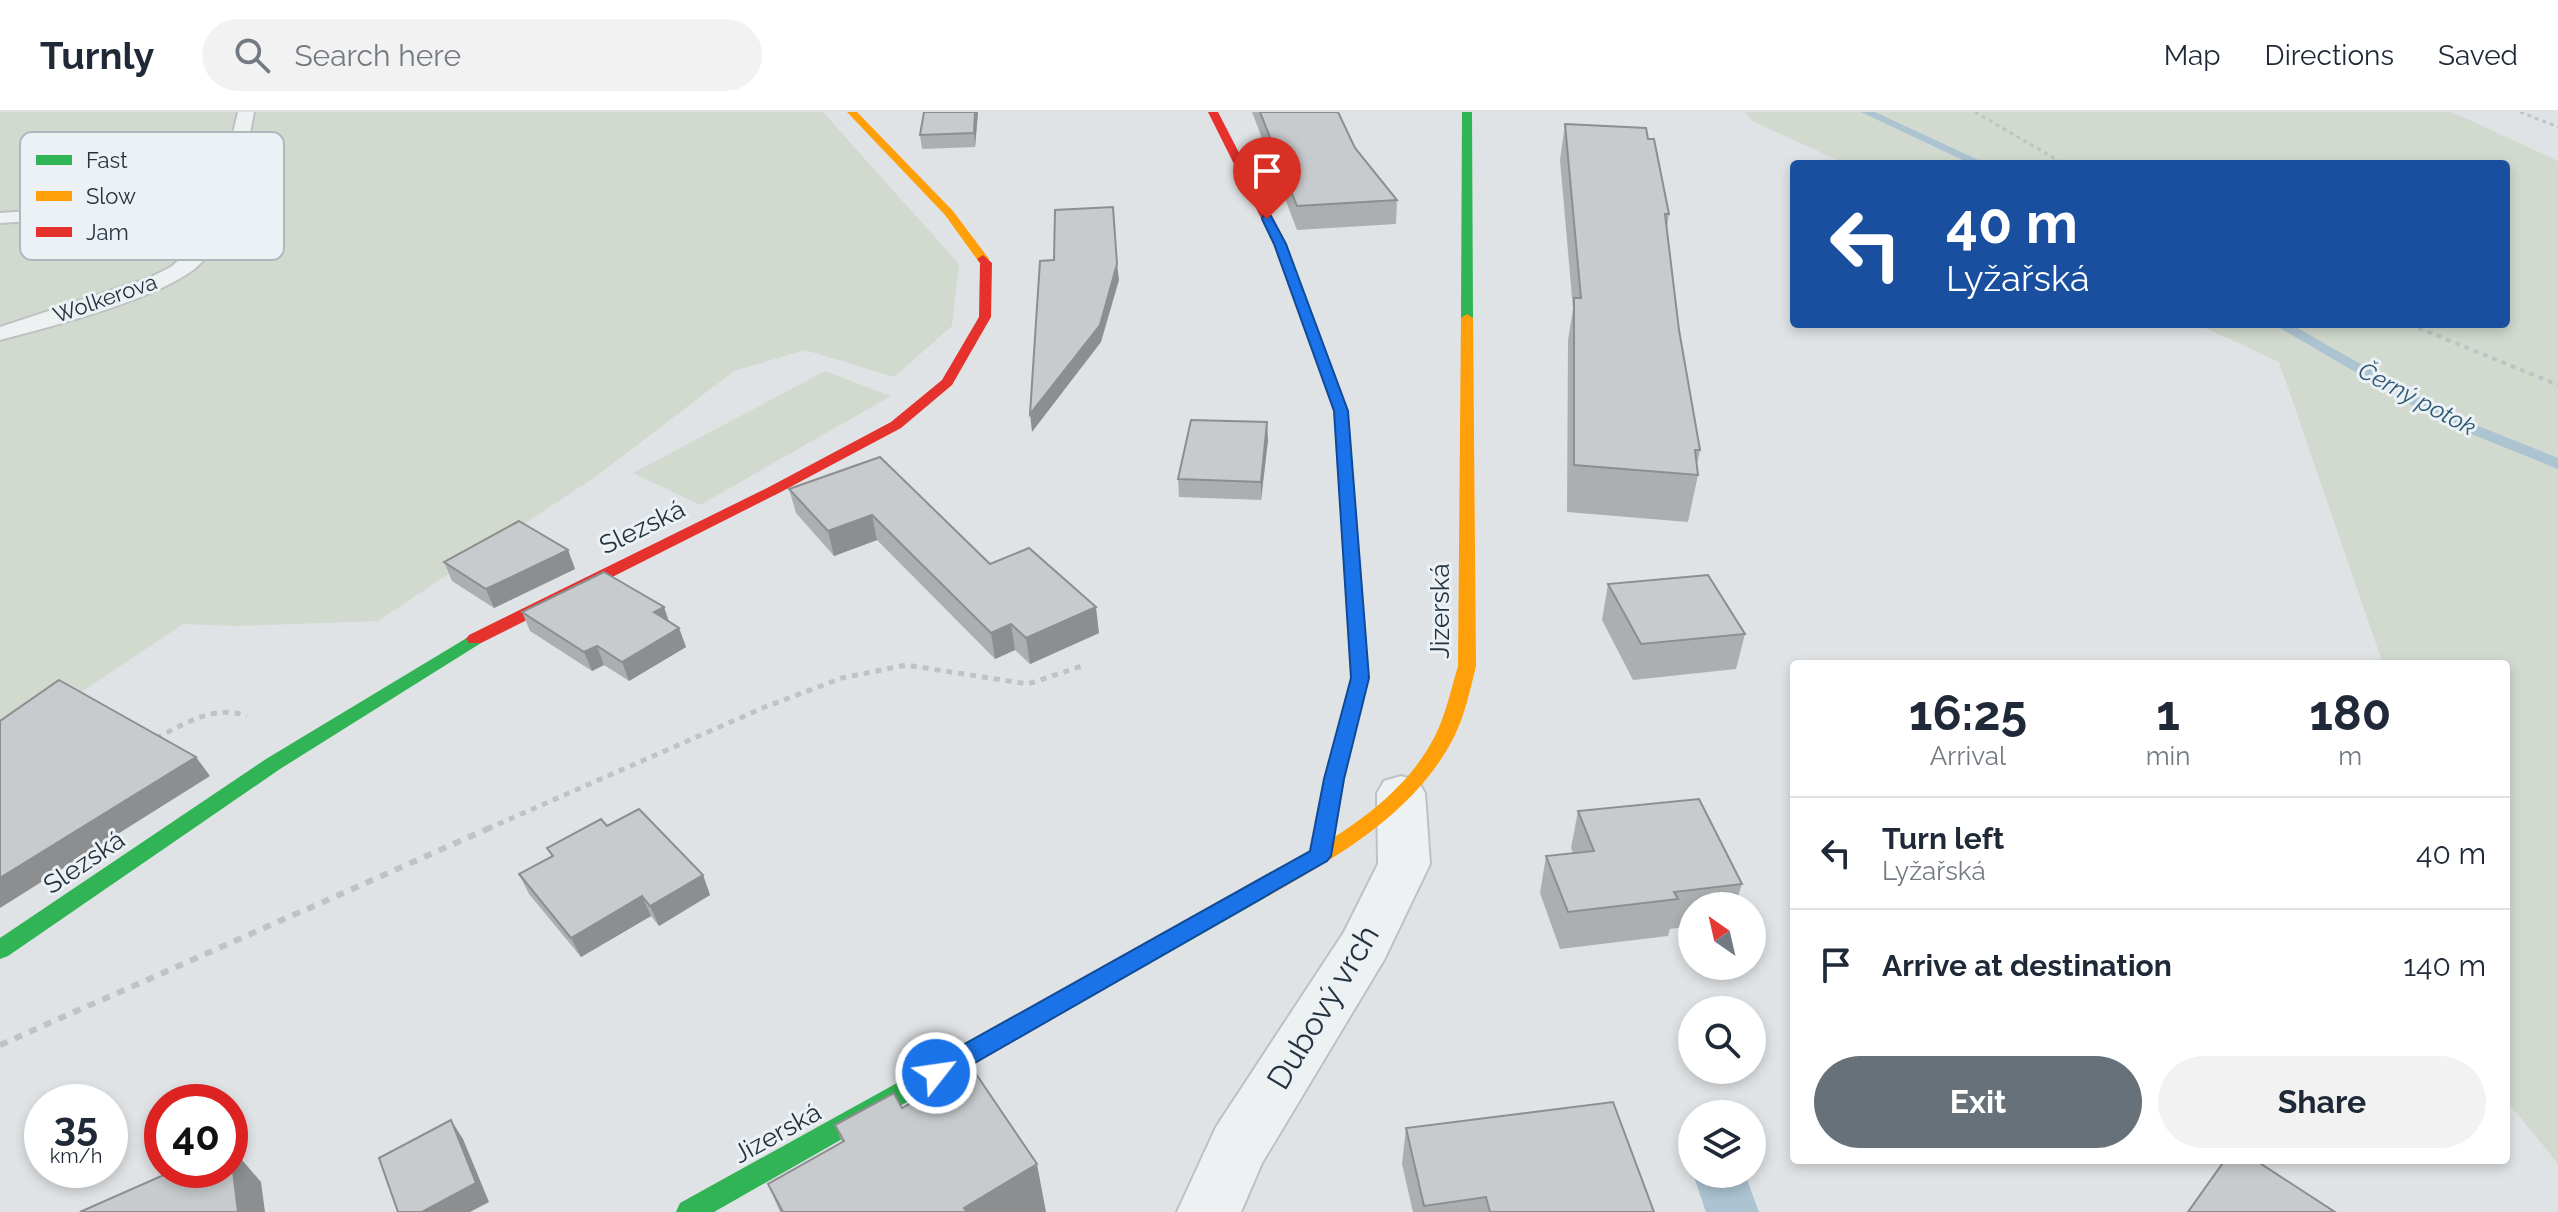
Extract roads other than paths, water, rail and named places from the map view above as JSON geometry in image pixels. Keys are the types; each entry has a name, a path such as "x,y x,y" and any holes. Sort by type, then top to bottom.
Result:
{"street":[{"name":"Slezská","path":"0,950 273,764 483,634 774,490 896,425 947,382 985,317 986,263 949,213 852,112"},
{"path":"1213,112 1280,244 1341,411 1360,678 1334,779 1320,856"},
{"name":"Jizerská","path":"689,1212 1320,856 1365,825 1401,793 1438,749 1454,712 1467,666 1467,112"},
{"name":"Dubový vrch","path":"1209,1212 1238,1147 1365,945 1404,864 1401,793"}],"lane":[{"name":"Wolkerova","path":"242,132 246,112"},
{"path":"0,218 20,217"},
{"name":"Wolkerova","path":"0,334 157,283 193,260"}],"water":[{"path":"1698,1188 1750,1188 1759,1212 1706,1212"}],"waterway":[{"name":"Černý potok","path":"1866,112 1972,160"},
{"name":"Černý potok","path":"2287,328 2445,418 2558,464"}]}
